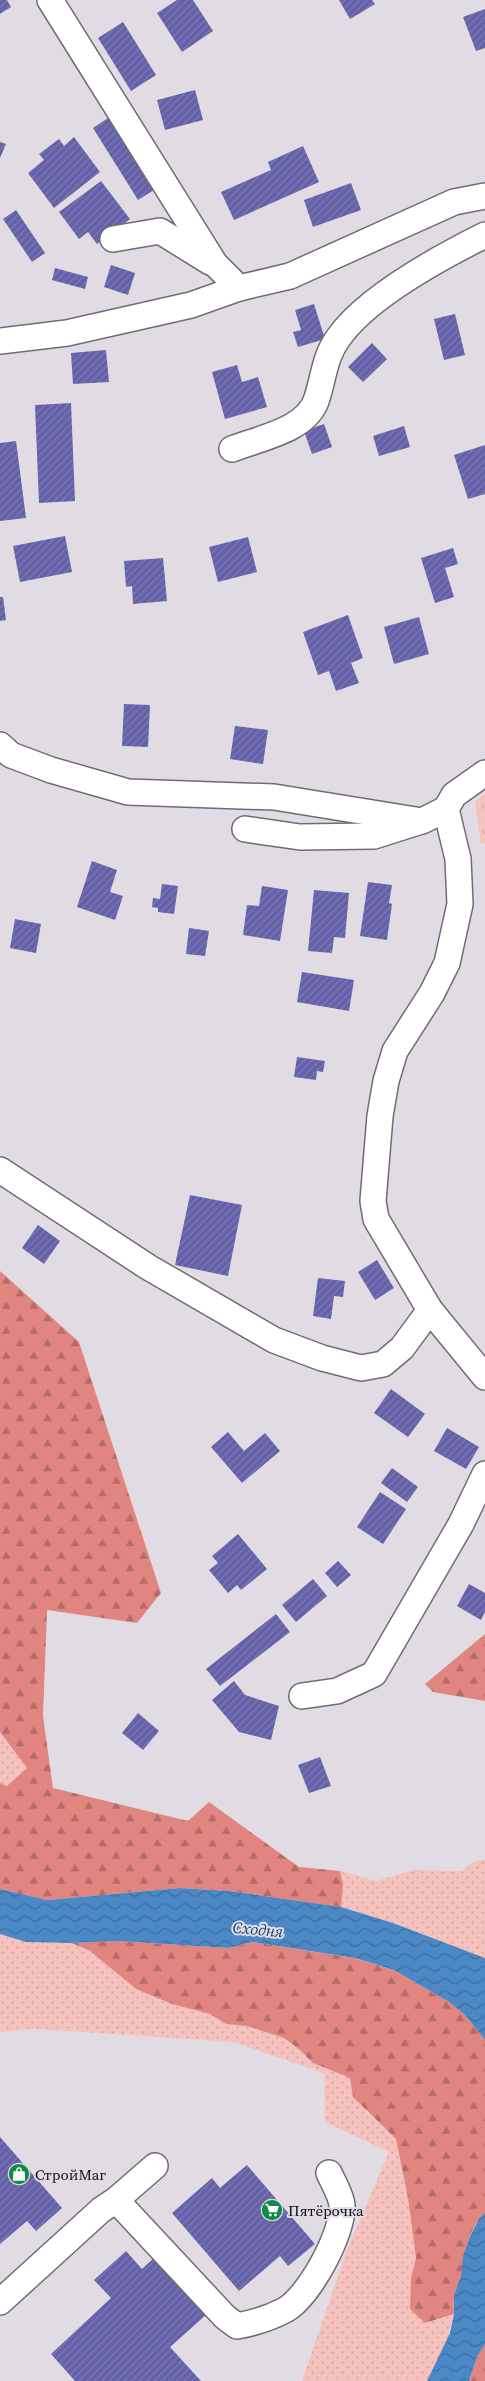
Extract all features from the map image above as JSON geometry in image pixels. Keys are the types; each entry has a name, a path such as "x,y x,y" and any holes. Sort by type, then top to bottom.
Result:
{"street":[{"path":"50,0 214,264"},
{"path":"0,341 67,332 182,307 239,288 290,276 454,202 485,196"},
{"path":"113,239 160,231 214,264 239,288"},
{"path":"232,449 287,428 304,419 317,399 326,359 339,337 361,313 444,255 485,234"},
{"path":"0,745 11,755 51,770 128,792 274,797 422,821"},
{"path":"244,829 300,837 374,836 422,821 446,809 454,795 485,772"},
{"path":"446,809 458,858 460,904 447,963 432,993 395,1051 386,1081 380,1116 373,1201 376,1219 430,1310 485,1377"},
{"path":"0,1170 148,1268 274,1340 322,1358 361,1368 383,1364 402,1348 430,1310"},
{"path":"302,1696 337,1692 374,1674 461,1524 485,1474"},
{"path":"0,2302 101,2210 116,2200 156,2166"},
{"path":"116,2200 225,2317 238,2326 255,2323 287,2309 313,2280 339,2227 342,2203 329,2173"}],"green space":[{"path":"485,793 485,843 481,844 475,802"},
{"path":"0,1271 79,1342 161,1593 137,1623 47,1610 43,1716 53,1788 188,1821 209,1802 299,1867 340,1871 343,1885 341,1907 230,1891 180,1888 47,1900 0,1889 0,1783 7,1786 27,1768 0,1732"},
{"path":"485,1634 485,1701 433,1692 425,1684"},
{"path":"0,1732 27,1768 7,1787 0,1783"},
{"path":"485,1860 485,1958 393,1923 341,1907 343,1885 340,1871 376,1881 413,1870 462,1871 476,1861"},
{"path":"0,1934 26,1942 72,1943 90,1951 136,1989 172,2004 210,2014 226,2024 247,2026 284,2038 313,2063 350,2078 366,2111 396,2139 408,2198 416,2258 411,2278 425,2323 454,2314 446,2344 427,2381 302,2381 347,2250 389,2152 325,2122 324,2073 233,2042 37,2029 0,2032"},
{"path":"118,1941 229,1948 252,1942 354,1958 394,1970 449,2002 465,2015 485,2040 485,2213 474,2227 468,2242 454,2296 454,2314 425,2323 410,2309 411,2278 416,2258 408,2198 396,2139 353,2097 350,2078 313,2063 284,2038 247,2026 226,2024 210,2014 172,2004 136,1989 90,1951 72,1943"},
{"path":"485,2344 485,2381 469,2381 477,2357"}],"water":[{"name":"Сходня","path":"180,1888 230,1891 341,1907 393,1923 485,1958 485,2040 465,2015 449,2002 394,1970 355,1958 252,1942 229,1948 118,1941 26,1942 0,1934 0,1889 47,1900"},
{"path":"485,2213 485,2344 477,2357 469,2381 427,2381 450,2333 454,2314 454,2295 461,2276 463,2256 470,2236 479,2219"}],"building":[{"path":"0,0 7,0 11,7 0,14"},
{"path":"177,0 193,0 213,31 182,52 157,13"},
{"path":"339,0 372,0 375,4 350,19"},
{"path":"485,9 485,48 476,51 463,17"},
{"path":"123,22 156,75 131,91 98,38"},
{"path":"195,90 203,120 165,130 157,100"},
{"path":"111,116 157,188 138,200 93,128"},
{"path":"74,137 100,172 54,208 28,173 44,160 39,154 59,139 64,146"},
{"path":"0,142 6,144 0,158"},
{"path":"303,146 319,182 234,220 221,192 271,170 268,162"},
{"path":"101,181 130,219 97,244 88,232 79,239 59,212"},
{"path":"351,183 361,210 313,227 304,200"},
{"path":"16,210 45,253 32,262 3,219"},
{"path":"111,265 135,273 128,295 104,287"},
{"path":"55,268 88,277 85,289 52,280"},
{"path":"314,304 325,339 298,347 293,332 301,330 295,310"},
{"path":"455,314 465,355 444,360 434,319"},
{"path":"372,343 387,359 363,382 348,367"},
{"path":"106,350 109,382 73,384 71,353"},
{"path":"237,365 242,382 258,377 267,407 225,419 212,372"},
{"path":"71,403 75,501 39,503 35,405"},
{"path":"324,424 332,447 312,454 304,431"},
{"path":"404,426 410,447 379,456 373,436"},
{"path":"16,441 26,518 0,521 0,443"},
{"path":"485,445 485,494 468,499 454,455"},
{"path":"65,536 72,572 20,582 13,546"},
{"path":"248,537 257,572 218,582 209,547"},
{"path":"453,548 458,564 445,568 454,597 435,603 421,558"},
{"path":"163,558 167,601 133,604 132,586 126,587 124,561"},
{"path":"0,597 3,597 6,620 0,621"},
{"path":"348,615 363,658 351,663 359,683 336,691 329,671 318,675 303,632"},
{"path":"419,617 429,654 394,664 384,627"},
{"path":"124,704 150,705 148,747 122,746"},
{"path":"235,726 268,730 263,764 230,759"},
{"path":"92,861 117,870 110,892 123,896 115,920 77,907"},
{"path":"368,882 392,885 389,903 392,904 387,940 360,936"},
{"path":"162,884 178,886 174,914 158,912 158,908 152,907 153,898 160,899"},
{"path":"262,886 288,890 280,941 243,935 247,905 259,906"},
{"path":"314,890 349,893 345,938 334,937 332,953 308,951"},
{"path":"15,919 41,924 36,953 10,948"},
{"path":"189,928 209,931 205,956 186,954"},
{"path":"302,972 354,980 349,1011 297,1002"},
{"path":"297,1057 325,1061 323,1072 317,1071 316,1080 294,1077"},
{"path":"190,1195 242,1205 228,1276 175,1265"},
{"path":"38,1225 60,1241 44,1264 22,1248"},
{"path":"377,1260 394,1288 375,1300 358,1272"},
{"path":"318,1278 345,1281 343,1297 334,1296 331,1319 313,1316"},
{"path":"391,1389 425,1414 408,1437 374,1413"},
{"path":"447,1428 479,1447 466,1469 434,1451"},
{"path":"228,1432 244,1451 265,1433 280,1451 242,1483 211,1447"},
{"path":"392,1468 418,1487 407,1502 381,1483"},
{"path":"380,1492 406,1509 383,1544 357,1527"},
{"path":"238,1534 267,1569 241,1590 237,1585 228,1593 209,1570 218,1563 212,1556"},
{"path":"338,1561 351,1575 337,1587 325,1573"},
{"path":"313,1579 327,1596 296,1622 282,1605"},
{"path":"469,1584 485,1593 485,1612 481,1620 457,1606"},
{"path":"276,1614 290,1632 220,1686 206,1669"},
{"path":"234,1681 245,1695 279,1706 271,1740 239,1732 212,1700"},
{"path":"138,1713 159,1731 143,1750 122,1733"},
{"path":"320,1757 331,1786 309,1793 298,1765"},
{"path":"0,2137 62,2208 36,2231 27,2221 0,2244"},
{"path":"247,2165 315,2244 288,2266 280,2256 239,2291 172,2213 212,2178 220,2188"},
{"path":"126,2251 142,2269 155,2257 207,2314 170,2347 201,2381 75,2381 51,2354 111,2298 94,2280"}],"place":[{"name":"СтройМаг","path":"19,2174"},
{"name":"Пятёрочка","path":"272,2210"}]}
